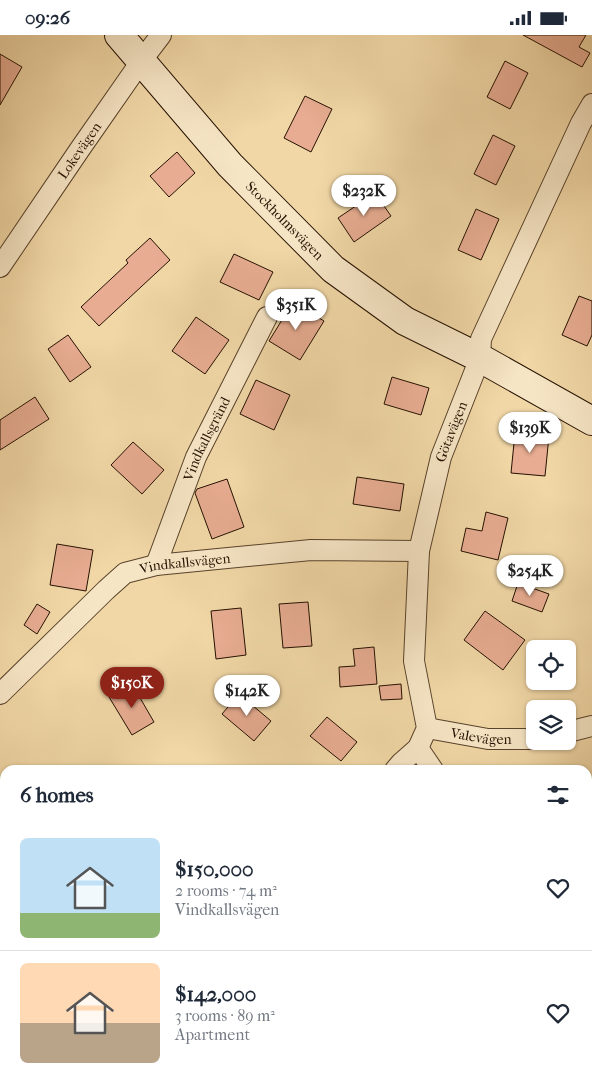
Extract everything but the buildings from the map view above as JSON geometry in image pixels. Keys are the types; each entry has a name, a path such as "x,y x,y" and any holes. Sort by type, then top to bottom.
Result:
{"street":[{"name":"Stockholmsvägen","path":"119,35 230,165 333,269 405,321 480,358 592,421"},
{"name":"Lokevägen","path":"0,267 80,149 161,35"},
{"name":"Götavägen","path":"427,728 414,661 419,551 441,457 480,358 481,339 581,123 592,104"},
{"name":"Vindkallsgränd","path":"156,565 196,457 267,317"},
{"name":"Vindkallsvägen","path":"0,694 106,590 126,573 156,565 311,550 419,551"},
{"path":"576,730 592,727"},
{"name":"Valevägen","path":"427,728 488,739 526,739"},
{"path":"399,765 418,748 427,728"},
{"path":"418,748 430,765"}]}
